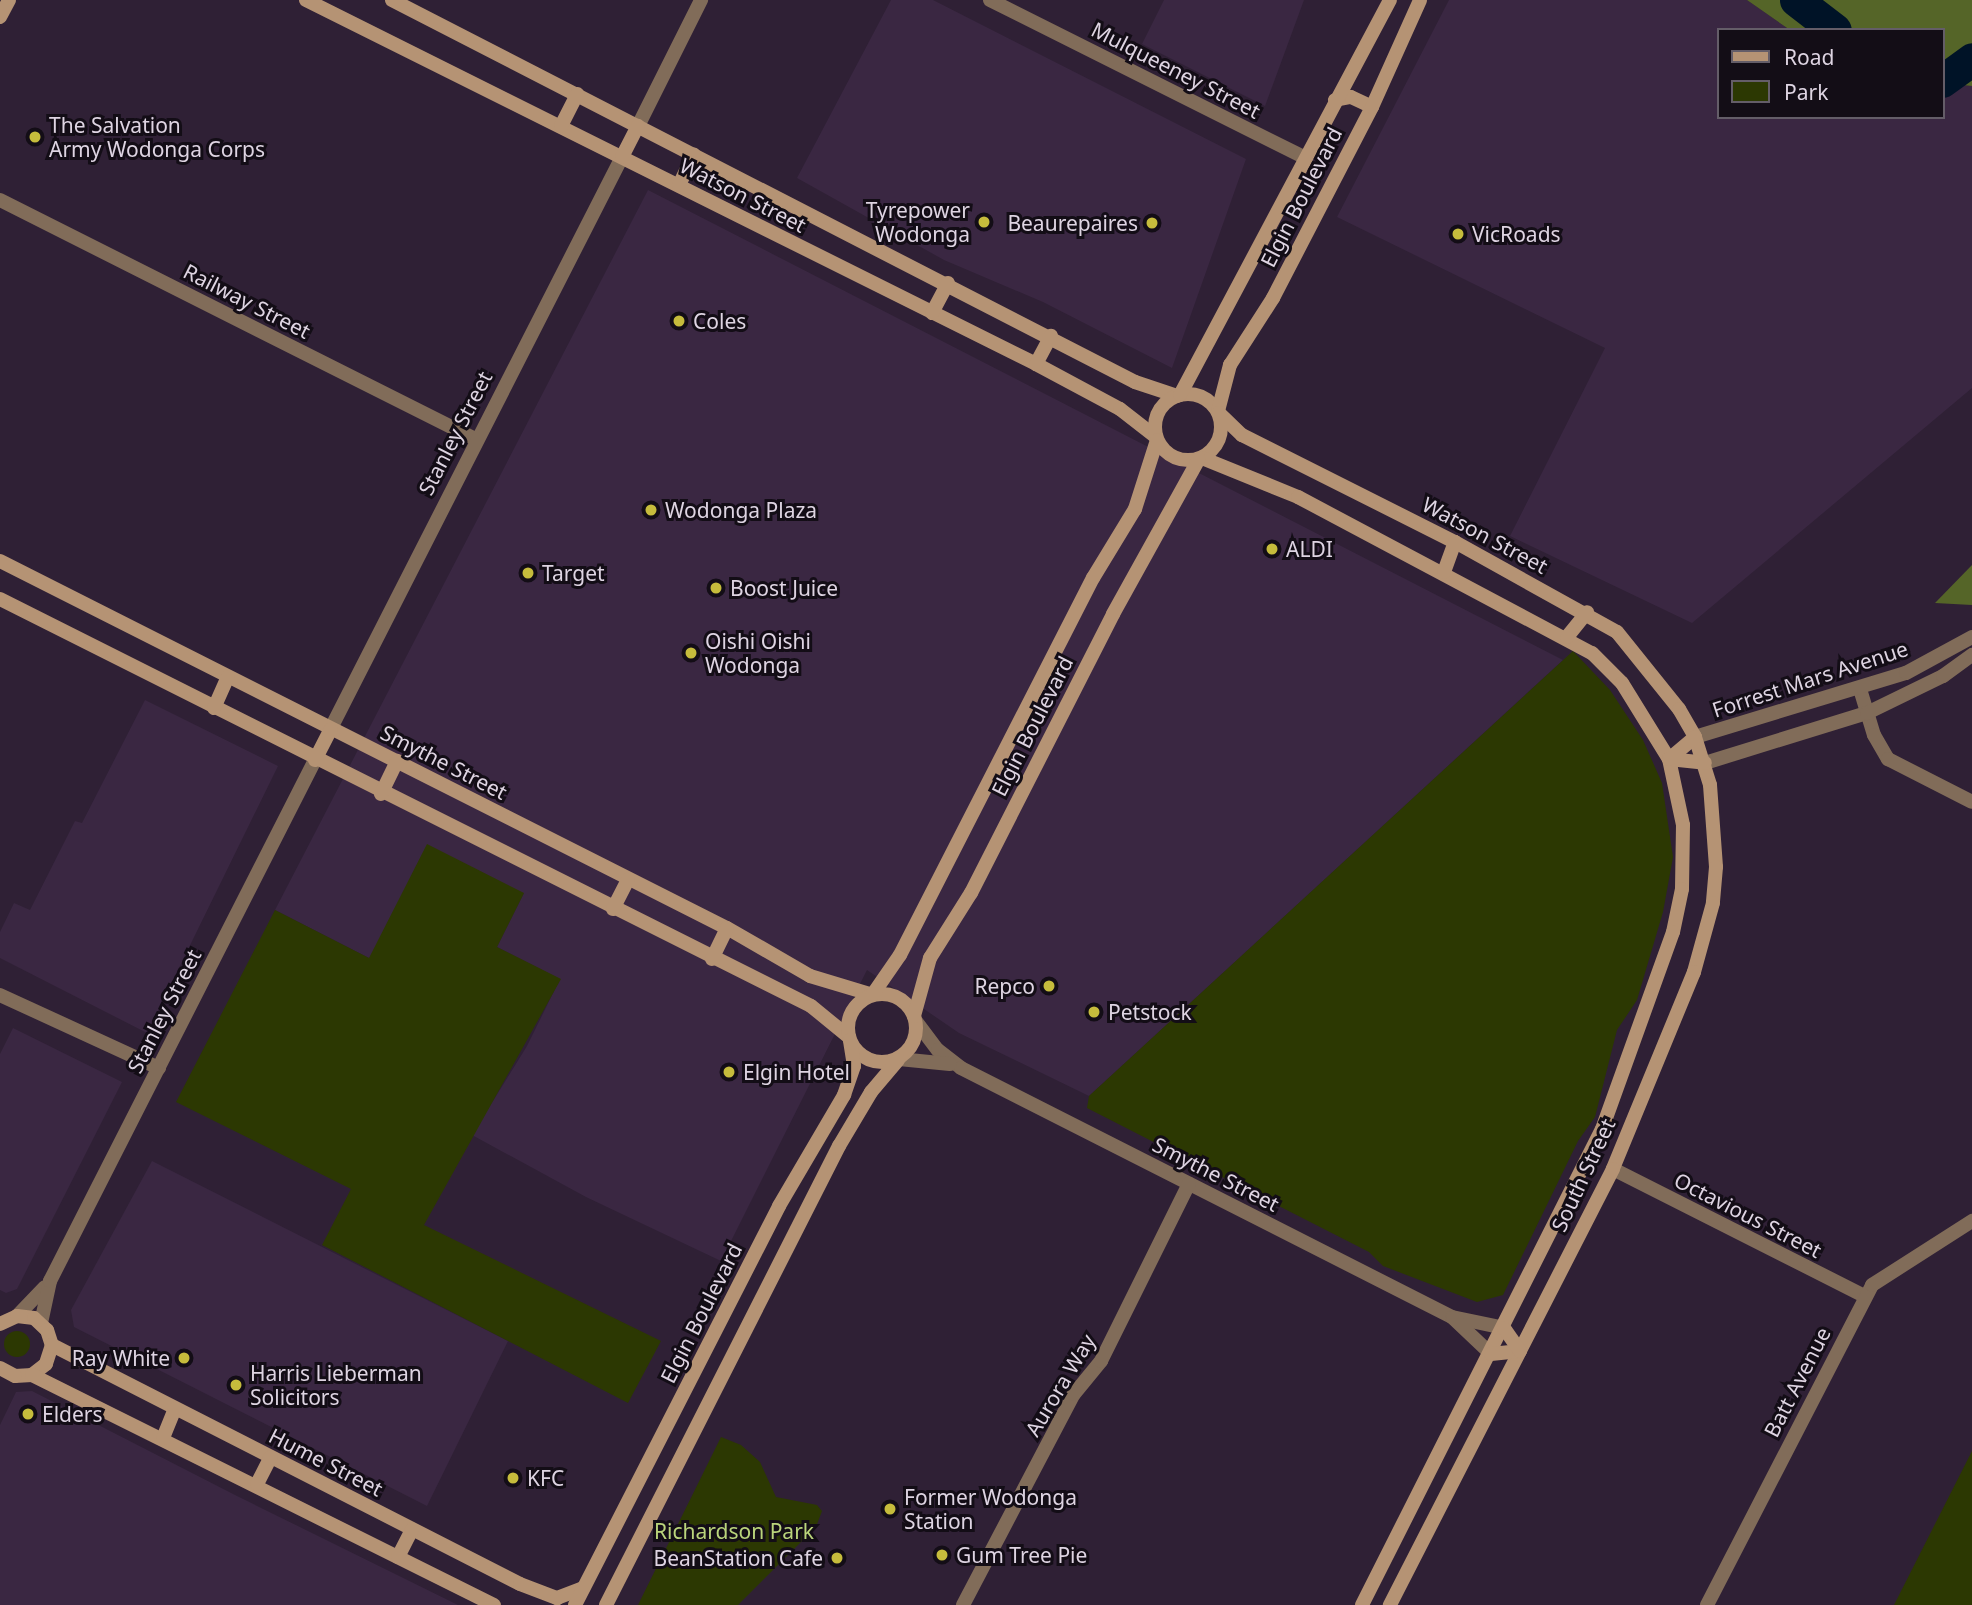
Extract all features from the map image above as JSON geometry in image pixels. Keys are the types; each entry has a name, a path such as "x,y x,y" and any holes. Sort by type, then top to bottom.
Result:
{"street":[{"name":"Watson Street","path":"306,0 1036,364 1120,409 1156,438"},
{"name":"Watson Street","path":"392,0 948,282 1135,382 1178,396"},
{"path":"622,157 701,0"},
{"name":"Mulqueeney Street","path":"990,0 1305,158"},
{"name":"Elgin Boulevard","path":"1178,396 1201,363 1335,100 1390,0"},
{"name":"Elgin Boulevard","path":"1219,412 1230,365 1273,298 1372,107 1420,0"},
{"path":"561,126 577,94"},
{"path":"1335,100 1351,97 1372,107"},
{"path":"678,185 694,154"},
{"name":"Stanley Street","path":"330,730 475,439 622,157"},
{"name":"Railway Street","path":"0,200 475,439"},
{"path":"932,313 948,282"},
{"path":"1036,364 1051,336"},
{"path":"1201,458 1218,440 1219,412 1204,396 1178,396 1161,408 1156,438 1177,459 1201,458 1249,473 1567,637 1592,653 1622,683 1669,759"},
{"name":"Watson Street","path":"1219,412 1247,437 1587,612 1632,646 1695,737"},
{"name":"Elgin Boulevard","path":"871,994 900,956 1093,578 1135,509 1156,438"},
{"name":"Elgin Boulevard","path":"915,1018 930,958 971,893 1119,602 1201,458"},
{"path":"1444,572 1455,542"},
{"name":"Smythe Street","path":"0,561 330,730 397,761 727,928 821,981 871,994"},
{"path":"0,599 381,794 817,1010 868,1059 898,1059"},
{"path":"1567,637 1587,612"},
{"name":"Forrest Mars Avenue","path":"1695,737 1860,689 1924,665 1972,637"},
{"name":"Forrest Mars Avenue","path":"1704,763 1867,713 1943,676 1972,655"},
{"path":"214,708 228,677"},
{"path":"1860,689 1867,713 1888,759 1972,802"},
{"path":"315,760 330,730"},
{"path":"1669,759 1695,737"},
{"name":"South Street","path":"1390,1605 1613,1169 1694,972 1713,903 1715,844 1704,763 1695,737"},
{"path":"1669,759 1704,763"},
{"name":"South Street","path":"1362,1605 1590,1156 1654,990 1682,889 1683,825 1669,759"},
{"name":"Stanley Street","path":"41,1323 50,1281 315,760"},
{"path":"381,794 397,761"},
{"path":"613,909 628,880"},
{"path":"712,959 727,928"},
{"path":"606,1605 839,1146 871,1091 912,1045 915,1018 899,998 871,994 852,1012 849,1038"},
{"path":"0,995 159,1068"},
{"name":"Smythe Street","path":"915,1018 938,1050 961,1068"},
{"name":"Elgin Boulevard","path":"575,1605 790,1185 844,1095 854,1066 849,1038"},
{"name":"Smythe Street","path":"898,1059 934,1060 961,1068 1452,1317 1504,1328"},
{"path":"1590,1156 1613,1169"},
{"name":"Octavious Street","path":"1613,1169 1864,1296"},
{"name":"Aurora Way","path":"963,1605 1074,1394 1101,1361 1189,1184"},
{"name":"Batt Avenue","path":"1707,1605 1864,1296 1882,1275 1972,1221"},
{"name":"Stanley Street","path":"6,1318 50,1281"},
{"name":"Smythe Street","path":"1452,1317 1491,1354"},
{"path":"6,1318 41,1323 52,1345 46,1364 32,1375"},
{"path":"1491,1354 1520,1351 1504,1328"},
{"name":"Hume Street","path":"52,1345 412,1529 550,1596 566,1597 584,1587"},
{"path":"0,1368 15,1376 32,1375 257,1484 494,1605"},
{"path":"163,1438 176,1409"},
{"path":"257,1484 271,1457"},
{"path":"398,1556 412,1529"}],"shaded area":[{"path":"891,0 933,0 1246,159 1172,368 1043,302 944,260 797,178"},
{"path":"1164,0 1304,0 1265,106 1142,44"},
{"path":"1449,0 1747,0 1787,28 1716,28 1716,119 1944,119 1944,83 1972,86 1972,388 1692,623 1510,536 1605,348 1337,217"},
{"path":"648,190 1563,660 1089,1096 959,1033 867,970 721,1261 586,1197 472,1135 527,1046 560,979 497,947 524,893 369,958 275,910"},
{"path":"145,700 278,766 147,1033 0,958 0,932 14,903 30,910 75,821 82,823"},
{"path":"13,1028 122,1082 17,1289 6,1293 0,1290 0,1054"},
{"path":"152,1161 508,1341 427,1506 74,1327 71,1310"},
{"path":"32,1391 458,1605 0,1605 0,1425 16,1392"}],"green space":[{"path":"1747,0 1972,0 1972,86 1944,83 1944,28 1787,28"},
{"path":"1972,565 1972,605 1935,603"},
{"path":"1573,651 1610,690 1643,740 1662,783 1673,857 1663,912 1637,1000 1617,1030 1595,1117 1578,1141 1503,1295 1477,1302 1383,1266 1369,1252 1087,1108 1089,1096"},
{"path":"427,844 524,893 497,947 561,979 424,1225 661,1341 628,1403 322,1245 351,1189 176,1102 275,910 369,958"},
{"path":"17,1331 26,1335 30,1344 26,1353 17,1357 8,1353 4,1344 8,1335"},
{"name":"Richardson Park","path":"721,1437 741,1445 760,1462 776,1497 817,1505 822,1511 816,1527 738,1605 638,1605"},
{"path":"1972,1451 1972,1605 1894,1605"}],"waterway":[{"path":"1796,0 1832,28"},
{"path":"1944,80 1972,59"}],"place":[{"name":"The Salvation Army Wodonga Corps","path":"35,137"},
{"name":"Tyrepower Wodonga","path":"984,222"},
{"name":"Beaurepaires","path":"1152,223"},
{"name":"VicRoads","path":"1458,234"},
{"name":"Coles","path":"679,321"},
{"name":"Wodonga Plaza","path":"651,510"},
{"name":"ALDI","path":"1272,549"},
{"name":"Target","path":"528,573"},
{"name":"Boost Juice","path":"716,588"},
{"name":"Oishi Oishi Wodonga","path":"691,653"},
{"name":"Repco","path":"1049,986"},
{"name":"Petstock","path":"1094,1012"},
{"name":"Elgin Hotel","path":"729,1072"},
{"name":"Ray White","path":"184,1358"},
{"name":"Harris Lieberman Solicitors","path":"236,1385"},
{"name":"Elders","path":"28,1414"},
{"name":"KFC","path":"513,1478"},
{"name":"Former Wodonga Station","path":"890,1509"},
{"name":"Gum Tree Pie","path":"942,1555"},
{"name":"BeanStation Cafe","path":"837,1558"}]}
